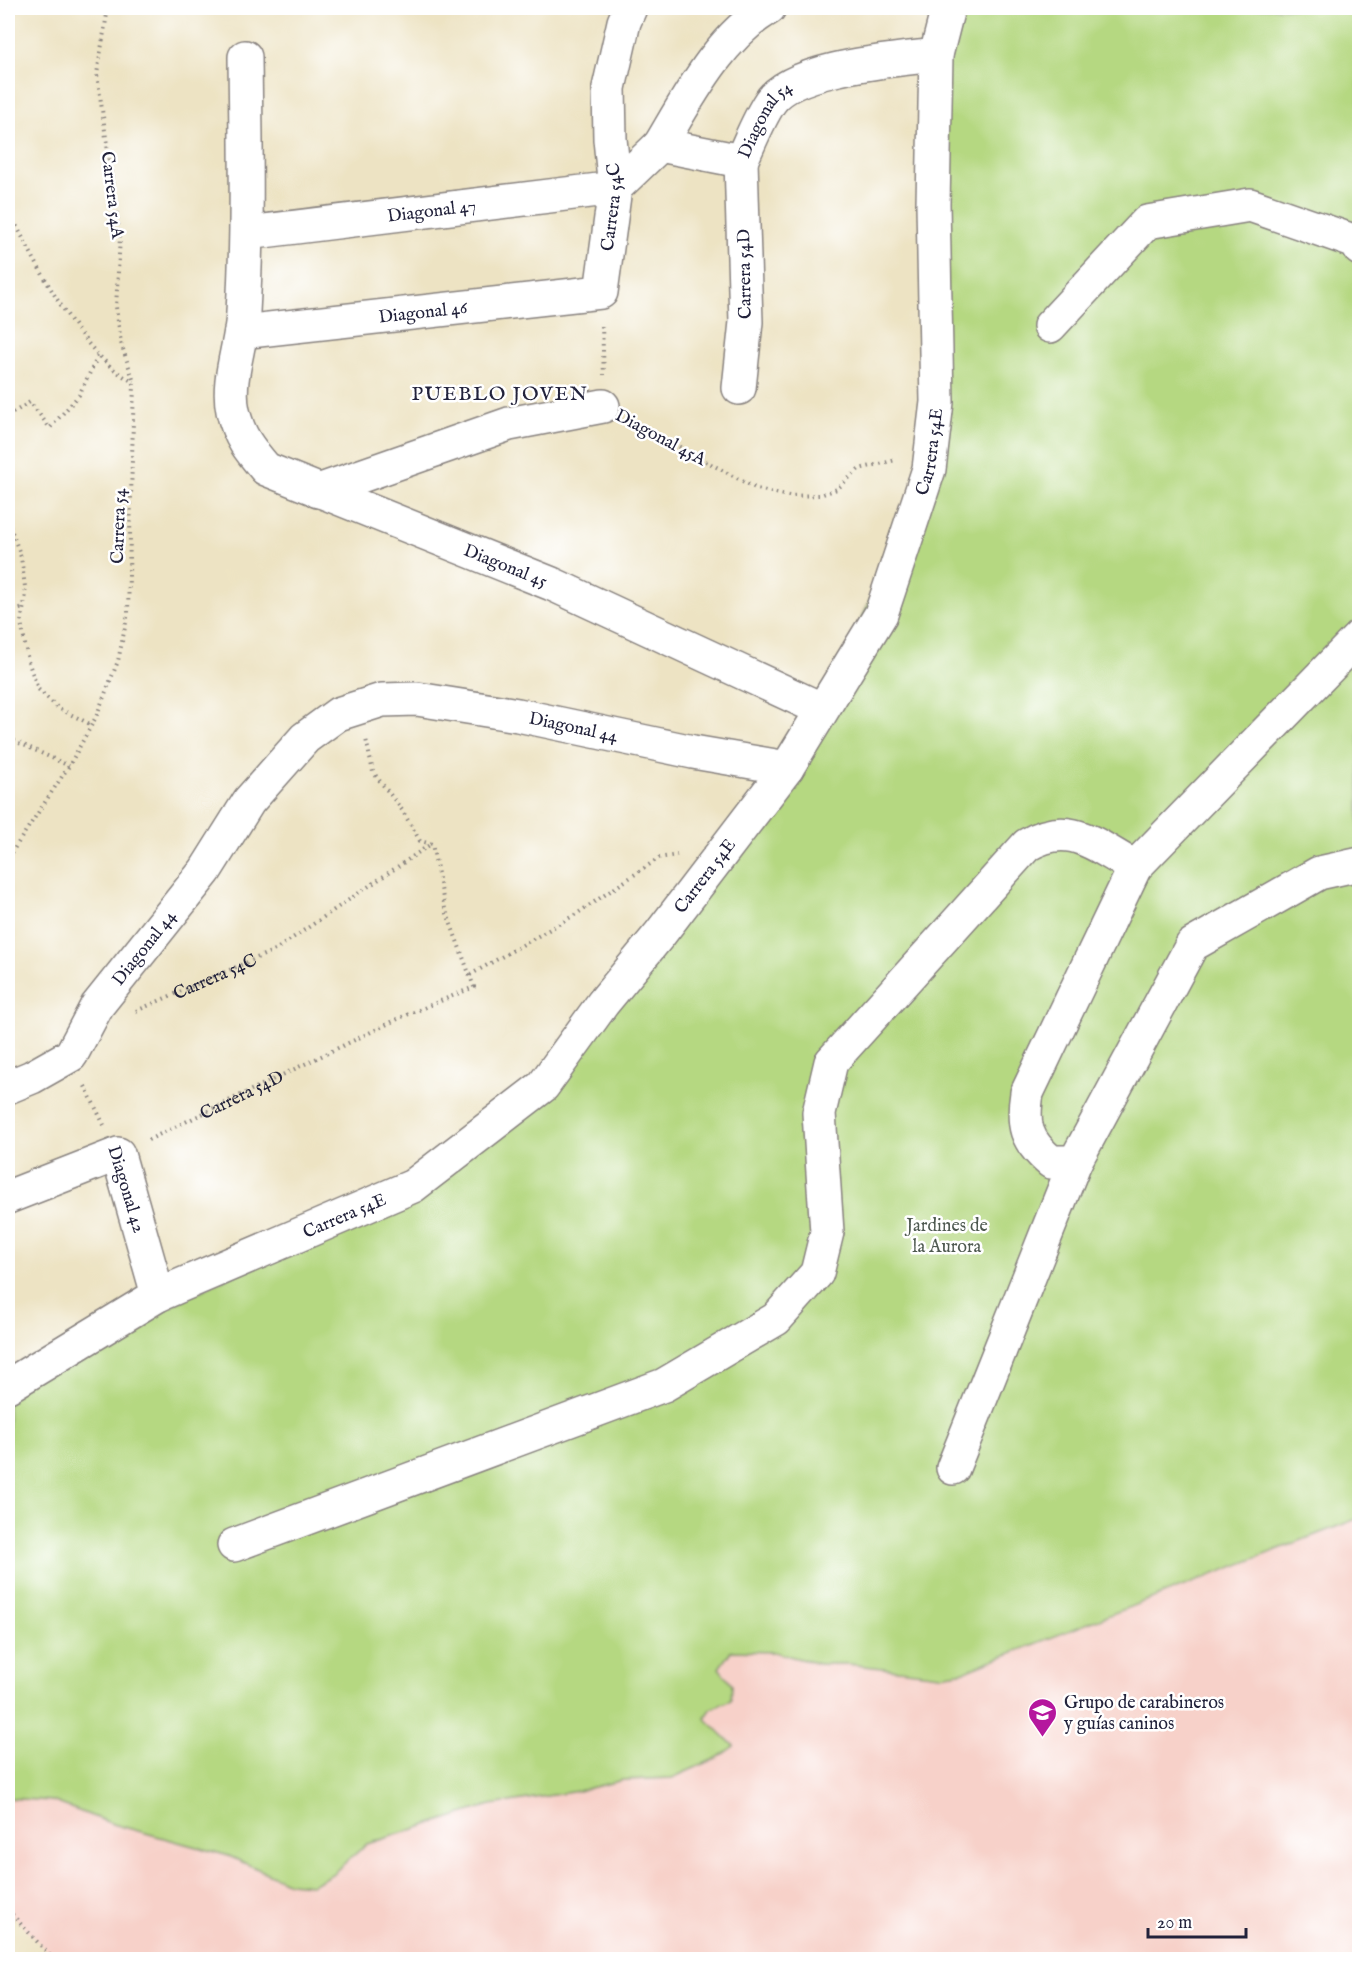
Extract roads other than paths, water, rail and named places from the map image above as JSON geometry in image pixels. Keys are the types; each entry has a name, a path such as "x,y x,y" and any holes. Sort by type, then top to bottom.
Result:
{"street":[{"name":"Carrera 54C","path":"601,292 615,188 610,139 609,88 624,22 630,8"},
{"name":"Carrera 54E","path":"8,1386 158,1295 413,1186 543,1086 603,1003 660,934 787,768 881,614 929,469 937,402 933,204 936,55 948,8"},
{"path":"615,188 660,146 706,68 756,10"},
{"name":"Diagonal 54","path":"660,146 741,161 771,100 798,81 856,64 936,55"},
{"path":"242,332 247,233 244,57"},
{"name":"Carrera 54D","path":"739,388 746,322 741,161"},
{"name":"Diagonal 47","path":"247,233 615,188"},
{"path":"1050,326 1147,222 1250,205 1356,242 1359,249"},
{"name":"Diagonal 46","path":"242,332 601,292"},
{"name":"Diagonal 45","path":"242,332 231,392 233,411 243,442 267,469 552,584 821,709"},
{"name":"Diagonal 45A","path":"318,491 509,424 603,406"},
{"path":"1075,1162 1051,1162 1035,1149 1023,1120 1027,1093 1135,867 1359,636"},
{"name":"Diagonal 44","path":"8,1087 32,1077 71,1055 97,1005 205,871 249,801 305,738 338,714 382,700 417,699 519,715 693,752 787,768"},
{"path":"234,1545 664,1385 776,1319 817,1273 827,1232 819,1113 831,1062 1027,845 1045,834 1069,832 1135,867"},
{"path":"953,1468 1075,1162 1192,945 1319,873 1359,864"},
{"name":"Diagonal 42","path":"8,1197 118,1154 158,1295"}],"place":[{"name":"Grupo de carabineros y guías caninos","path":"1043,1738"}],"district":[{"name":"PUEBLO JOVEN","path":"500,393"}],"park label":[{"name":"Jardines de la Aurora","path":"947,1235"}]}
